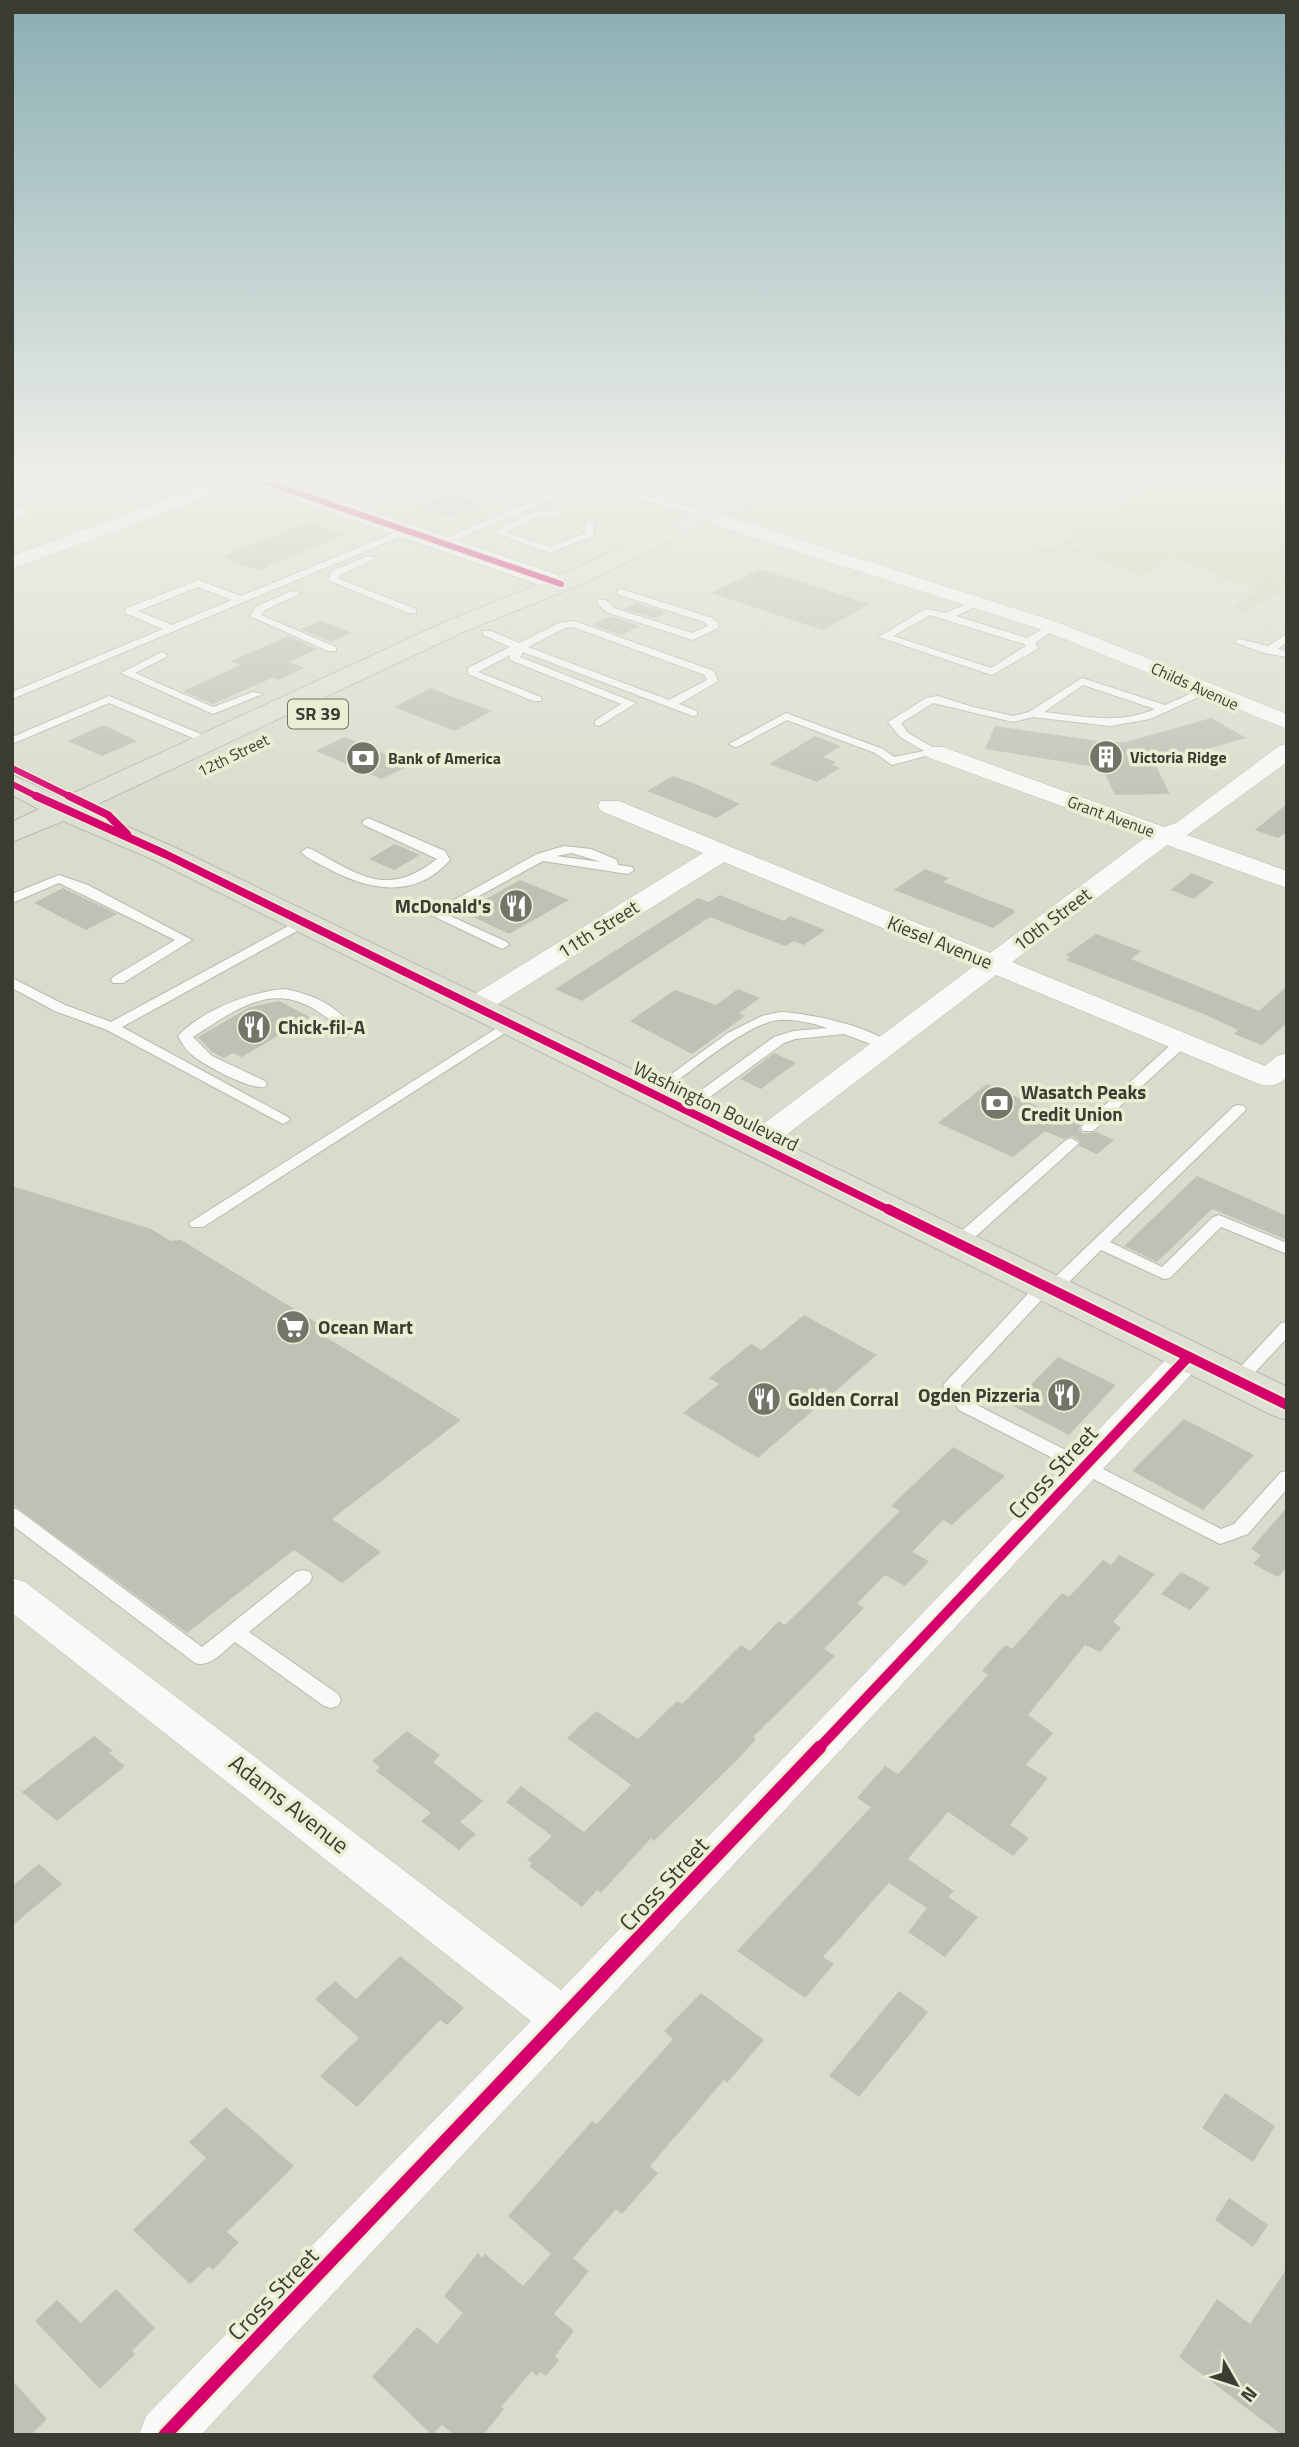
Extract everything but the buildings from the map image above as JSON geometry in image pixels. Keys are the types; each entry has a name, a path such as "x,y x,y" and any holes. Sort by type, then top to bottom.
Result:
{"main road":[{"name":"12th Street","path":"12,861 86,812 209,741 454,627 536,594"},
{"name":"12th Street","path":"12,833 86,812 487,633 546,594"},
{"name":"Washington Boulevard","path":"12,768 130,837 1287,1405"},
{"name":"Washington Boulevard","path":"12,784 86,812"}],"street":[{"name":"Childs Avenue","path":"948,594 1052,628 1287,722"},
{"name":"10th Street","path":"754,1145 1164,835 1185,828 1287,751"},
{"name":"Grant Avenue","path":"935,752 1287,880"},
{"name":"Kiesel Avenue","path":"610,806 1182,1042 1278,1070"},
{"name":"11th Street","path":"475,1006 722,852"},
{"name":"Cross Street","path":"165,2435 563,2019 1188,1357"},
{"name":"Adams Avenue","path":"12,1592 563,2019"}],"lane":[{"path":"170,594 129,611 173,629"},
{"path":"226,594 241,600"},
{"path":"12,696 255,594"},
{"path":"293,594 261,608 256,616 332,649"},
{"path":"369,594 412,611"},
{"path":"603,602 610,610 693,637 713,628 715,624 628,594"},
{"path":"947,616 975,603"},
{"path":"929,611 947,616 1028,642 1033,647 992,671 884,637 929,611"},
{"path":"996,632 1021,618"},
{"path":"477,667 532,689 537,699 514,698 463,678 462,675 477,667 563,625 574,624 710,673 713,681 670,704"},
{"path":"1028,642 1052,628"},
{"path":"487,633 522,645 548,659 693,713"},
{"path":"1268,651 1287,638"},
{"path":"1239,642 1287,654"},
{"path":"522,645 514,658 629,704 599,723"},
{"path":"162,654 126,673 213,711 257,694"},
{"path":"935,752 904,735 894,722 930,701 939,699 970,710 1013,719 1033,714 1082,681 1166,709"},
{"path":"1033,714 1110,723 1146,717 1208,690"},
{"path":"12,741 109,699 209,741"},
{"path":"735,744 786,716 879,751 892,761 935,752"},
{"path":"307,852 364,882 382,887 402,885 444,860 440,854 368,822"},
{"path":"502,945 436,914 541,857 628,870"},
{"path":"12,899 59,879 83,888 185,940 118,980"},
{"path":"112,1027 303,922"},
{"path":"12,982 60,1009 112,1027 283,1119"},
{"path":"260,1084 206,1058 188,1045 185,1036 223,1012 274,990 305,998 332,1012 344,1025 342,1034"},
{"path":"667,1102 755,1023 778,1015 829,1023 884,1045"},
{"path":"198,1223 511,1023"},
{"path":"667,1102 779,1040 793,1035 848,1030"},
{"path":"1088,1128 1182,1042"},
{"path":"1239,1109 1101,1244 1048,1288 952,1385 965,1406 1220,1537 1241,1529 1287,1477"},
{"path":"957,1244 1071,1143"},
{"path":"1101,1244 1164,1274 1219,1220 1287,1249"},
{"path":"1237,1381 1287,1327"},
{"path":"12,1515 202,1658 303,1577"},
{"path":"235,1632 331,1700"}],"green space":[{"path":"1250,594 1277,594 1244,611 1233,607"}],"cycle path":[{"path":"12,768 108,815 127,834"},
{"path":"12,784 91,823 165,854 1287,1405"},
{"path":"165,2435 563,2019 1188,1357"}],"place":[{"name":"Victoria Ridge","path":"1106,757"},
{"name":"Bank of America","path":"363,758"},
{"name":"McDonald's","path":"516,906"},
{"name":"Chick-fil-A","path":"254,1027"},
{"name":"Wasatch Peaks Credit Union","path":"997,1103"},
{"name":"Ocean Mart","path":"293,1327"},
{"name":"Ogden Pizzeria","path":"1064,1395"},
{"name":"Golden Corral","path":"764,1399"}]}
